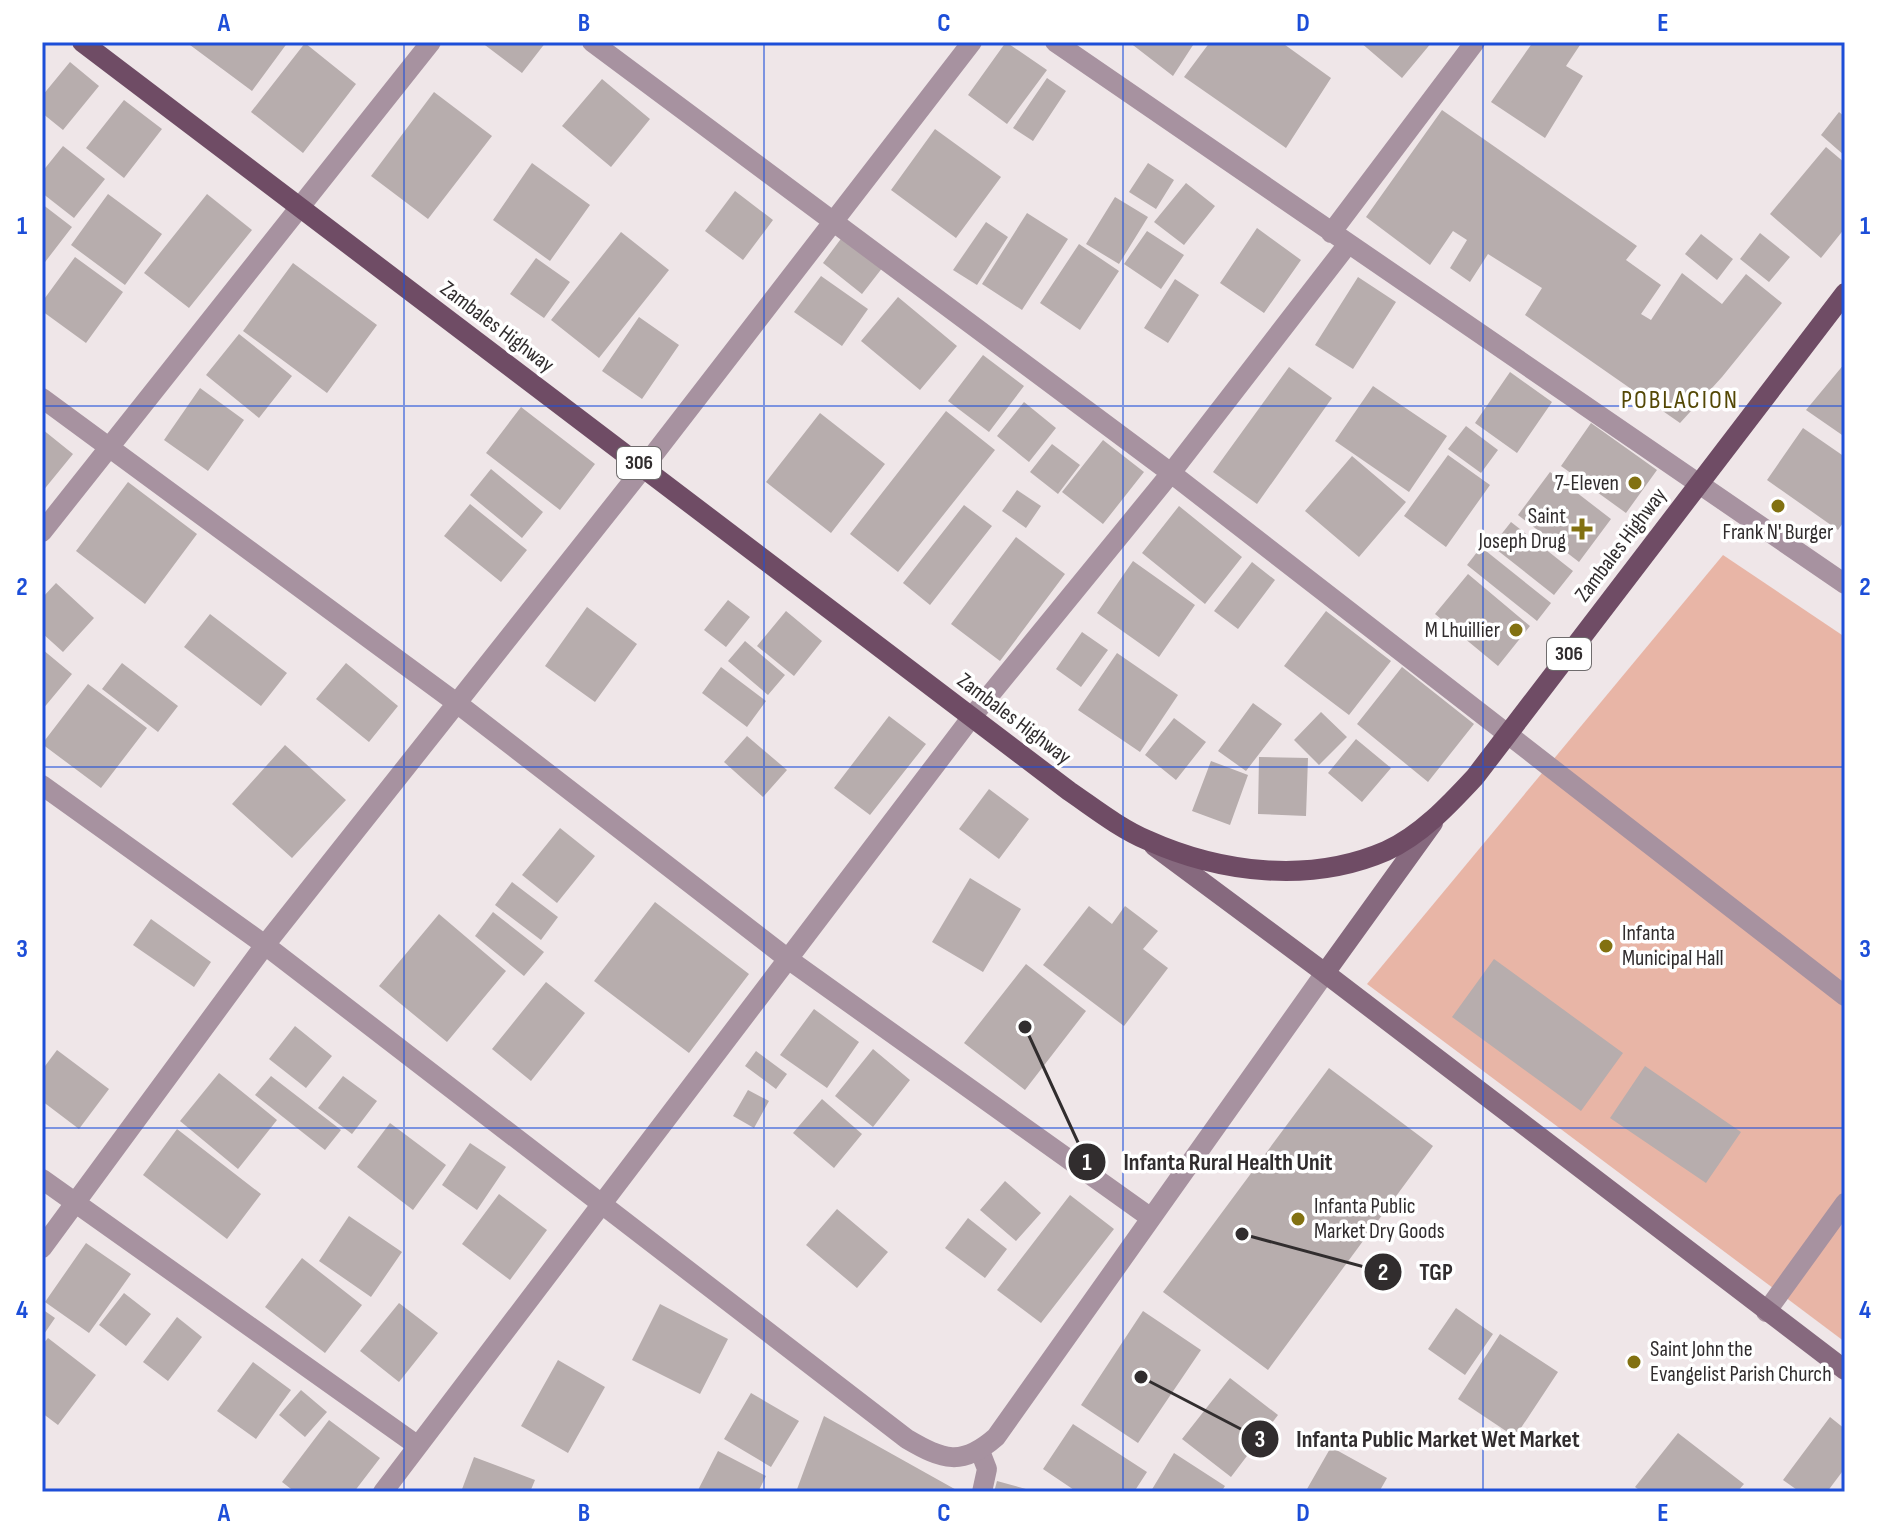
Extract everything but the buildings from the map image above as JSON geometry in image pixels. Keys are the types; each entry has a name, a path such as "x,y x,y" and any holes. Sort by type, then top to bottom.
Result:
{"main road":[{"name":"Zambales Highway","path":"82,42 299,210 1099,812 1145,840 1207,862 1256,870 1302,870 1345,865 1388,850 1437,817 1508,736 1845,293"}],"street":[{"path":"42,532 431,42"},
{"path":"592,42 1171,473 1845,996"},
{"path":"42,1248 265,945 644,467 972,42"},
{"path":"1055,42 1845,584"},
{"path":"383,1492 971,718 1171,473 1475,42"},
{"path":"42,398 107,449 458,704 788,959 1151,1218"},
{"path":"42,785 265,945 907,1439 934,1455 960,1458 980,1451 996,1437 1437,817"},
{"path":"1145,840 1325,973 1845,1370"},
{"path":"42,1179 418,1446"},
{"path":"1766,1312 1845,1203"},
{"path":"980,1451 987,1469 982,1492"}],"shaded area":[{"path":"1723,555 1845,637 1845,1342 1367,984"}],"place":[{"name":"7-Eleven","path":"1635,483"},
{"name":"Frank N' Burger","path":"1778,506"},
{"name":"Saint Joseph Drug","path":"1582,529"},
{"name":"M Lhuillier","path":"1516,630"},
{"name":"Infanta Municipal Hall","path":"1606,946"},
{"name":"Infanta Rural Health Unit","path":"1025,1027"},
{"name":"Infanta Public Market Dry Goods","path":"1298,1219"},
{"name":"TGP","path":"1242,1234"},
{"name":"Saint John the Evangelist Parish Church","path":"1634,1362"},
{"name":"Infanta Public Market Wet Market","path":"1141,1377"}],"district":[{"name":"POBLACION","path":"1680,400"}]}
